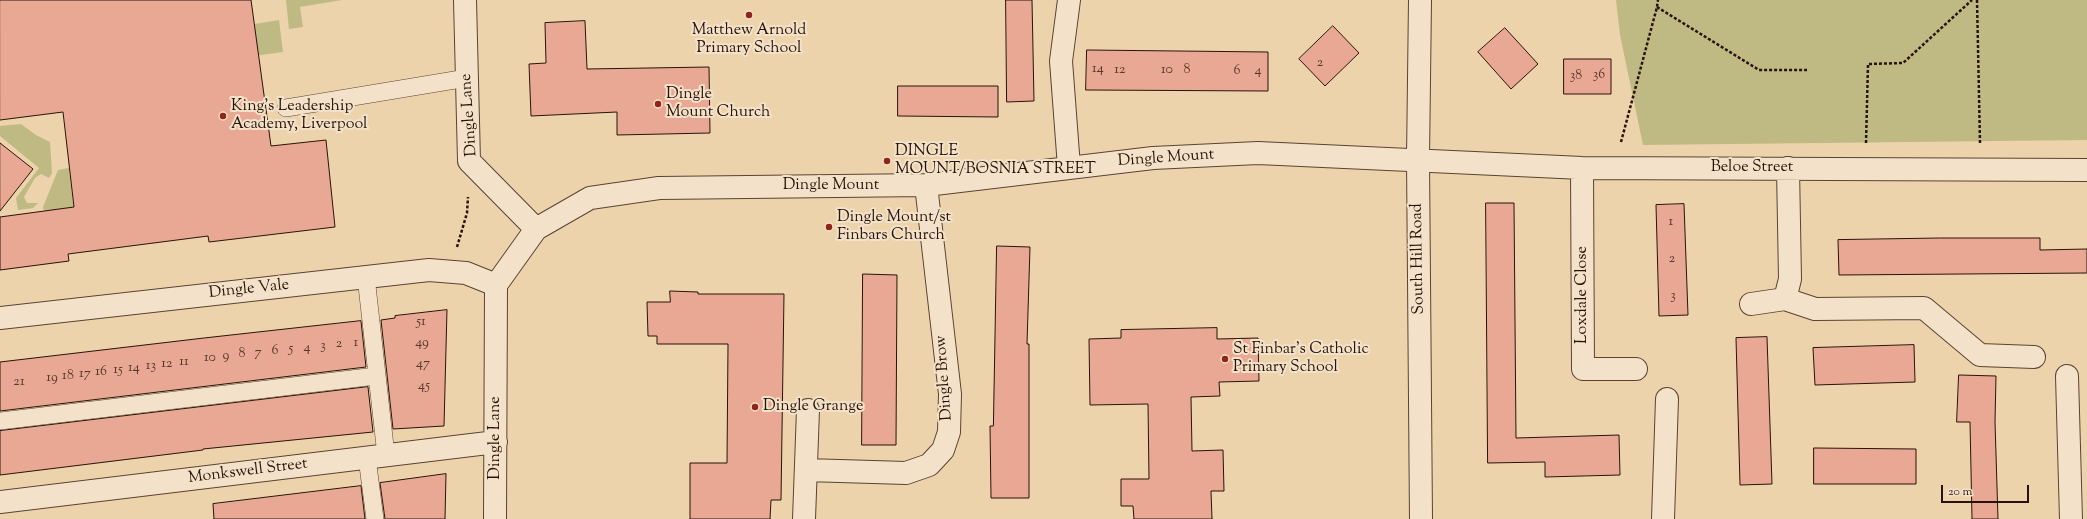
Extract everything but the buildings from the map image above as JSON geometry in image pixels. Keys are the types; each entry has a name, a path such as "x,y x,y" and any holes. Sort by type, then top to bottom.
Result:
{"street":[{"name":"Dingle Lane","path":"465,0 469,161 536,229"},
{"path":"1069,0 1061,61 1069,167"},
{"name":"South Hill Road","path":"1420,0 1418,159 1421,519"},
{"name":"Dingle Mount","path":"496,284 536,229 590,198 659,188 926,185 1153,158 1258,153 1418,159"},
{"name":"Beloe Street","path":"1418,159 1582,168 2087,170"},
{"name":"Loxdale Close","path":"1582,168 1583,369 1636,369"},
{"path":"1786,299 1790,279 1788,168"},
{"name":"Dingle Brow","path":"806,470 906,473 929,465 943,450 949,432 950,394 926,185"},
{"name":"Dingle Vale","path":"0,318 429,270 466,273 496,284"},
{"name":"Dingle Lane","path":"496,284 496,519"},
{"path":"1751,304 1786,299 1816,309 1924,308 1980,355 2034,357"},
{"path":"2067,376 2071,519"},
{"path":"1663,519 1667,399"},
{"path":"804,519 808,410"},
{"name":"Monkswell Street","path":"0,502 496,442"}],"lane":[{"path":"286,108 467,78"},
{"path":"366,277 376,376 375,519"},
{"path":"0,420 376,376"}],"path":[{"path":"1614,168 1658,0"},
{"path":"1865,169 1868,64 1903,63 1972,0"},
{"path":"1977,0 1981,169"},
{"path":"1657,7 1759,70 1807,70"},
{"path":"449,272 467,213 469,161"}],"shaded area":[{"path":"286,0 342,0 300,7 303,27 289,29"},
{"path":"1616,0 2087,0 2087,140 1643,145 1620,35"},
{"path":"279,20 283,52 218,61 213,31"},
{"path":"21,124 36,135 50,142 52,173 49,178 41,174 35,178 24,197 27,203 38,203 33,208 18,210 16,198 39,168 0,136 0,126"},
{"path":"69,168 74,212 44,211 43,207 58,170"}],"place":[{"name":"Matthew Arnold Primary School","path":"749,15"},
{"name":"Dingle Mount Church","path":"658,104"},
{"name":"King's Leadership Academy, Liverpool","path":"223,116"},
{"name":"DINGLE MOUNT/BOSNIA STREET","path":"887,161"},
{"name":"Dingle Mount/st Finbars Church","path":"829,227"},
{"name":"St Finbar's Catholic Primary School","path":"1225,359"},
{"name":"Dingle Grange","path":"755,407"}]}
